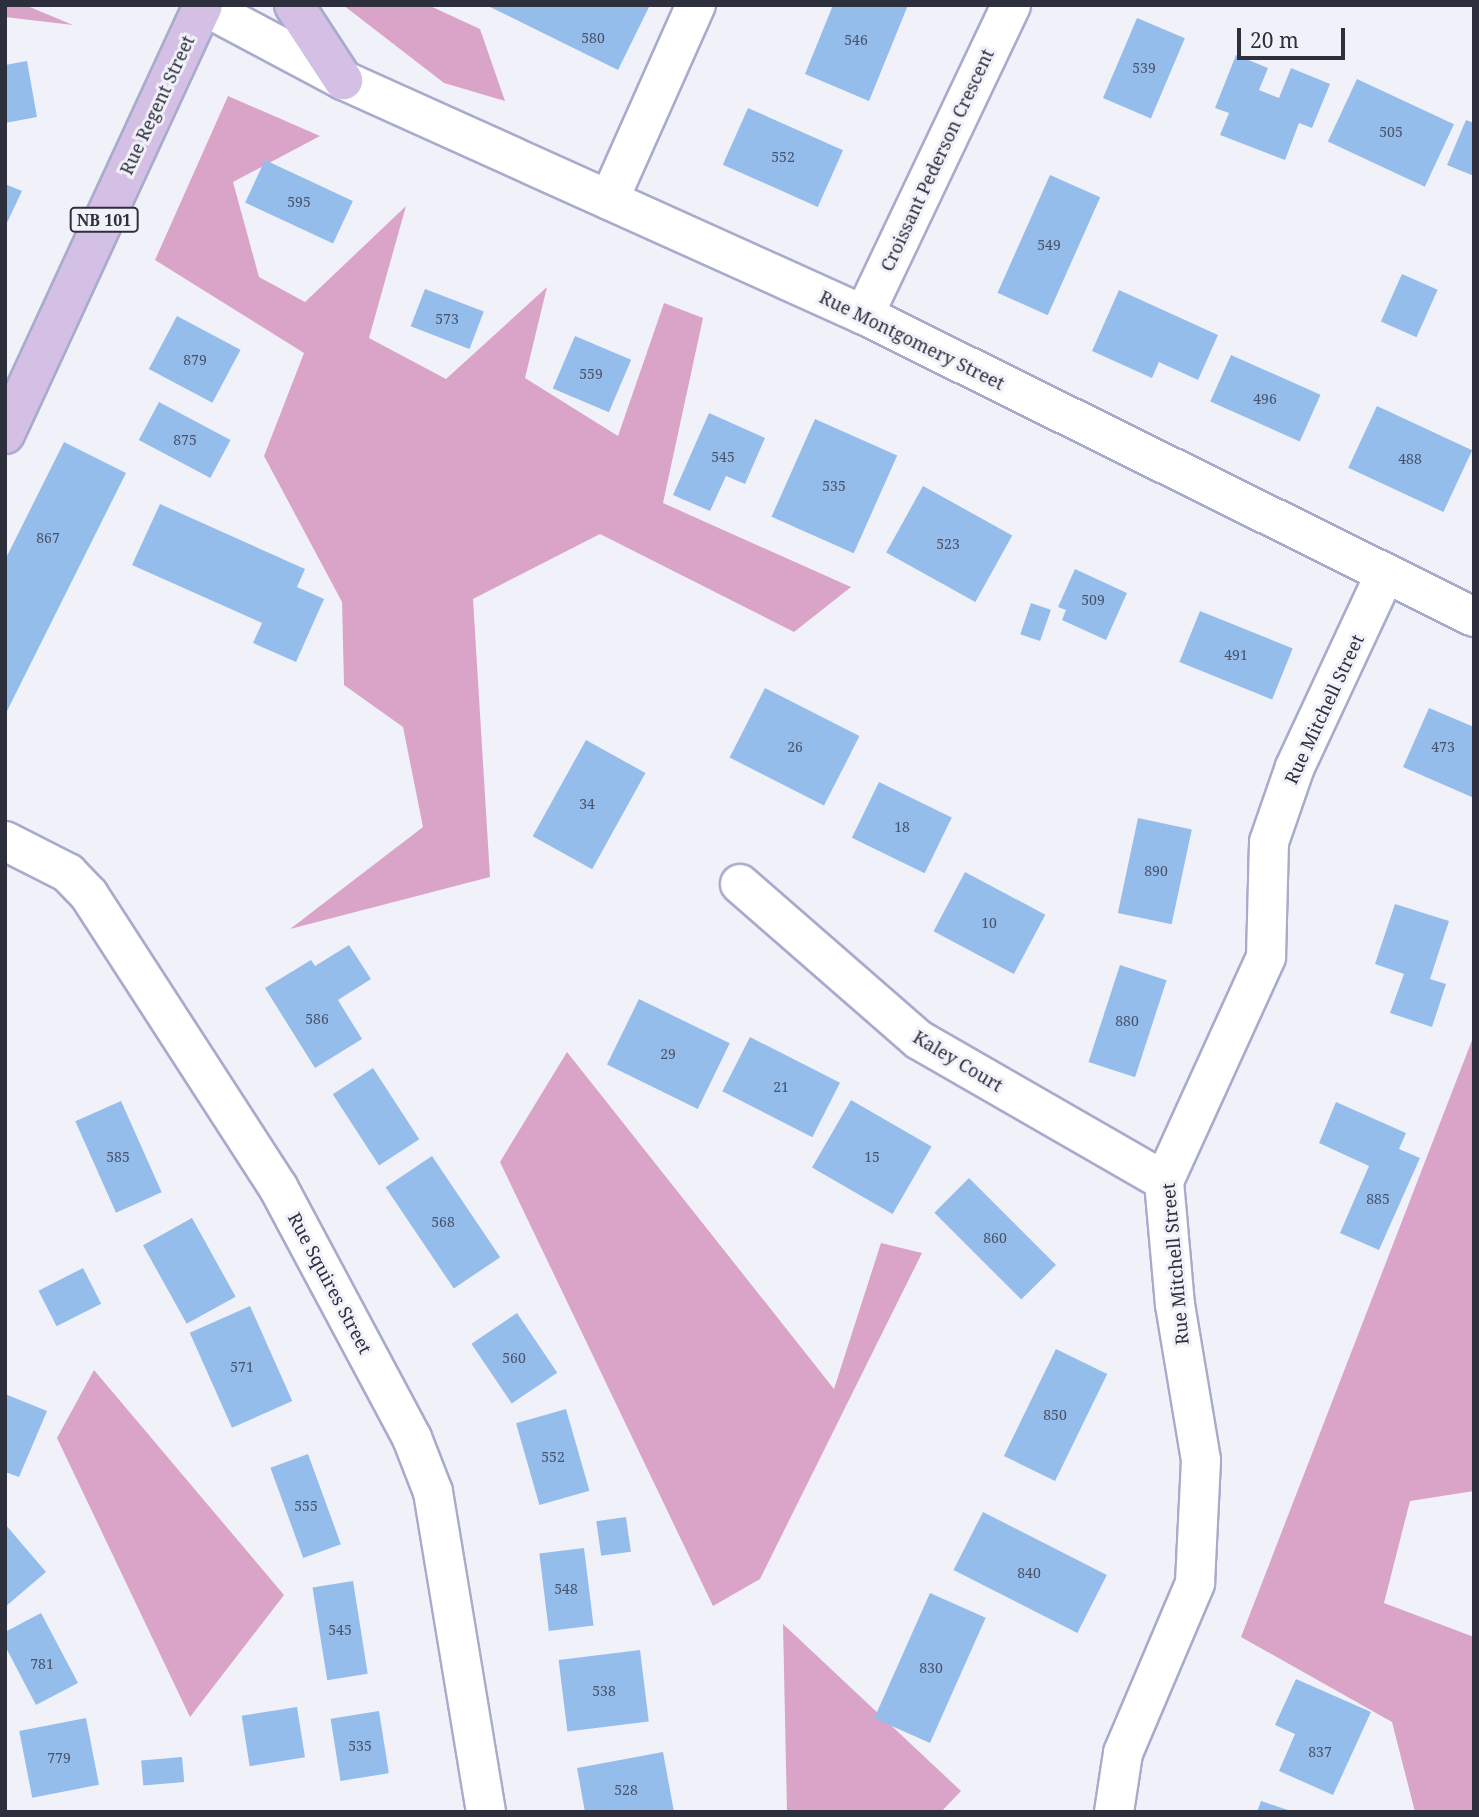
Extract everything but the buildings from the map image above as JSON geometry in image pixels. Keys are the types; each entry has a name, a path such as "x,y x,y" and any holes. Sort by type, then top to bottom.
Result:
{"main road":[{"name":"Rue Regent Street","path":"5,434 202,5"},
{"path":"294,5 343,80"}],"street":[{"name":"Rue Montgomery Street","path":"202,5 343,80 864,315 1384,576 1474,617"},
{"path":"609,200 696,5"},
{"name":"Croissant Pederson Crescent","path":"864,315 1011,5"},
{"name":"Rue Mitchell Street","path":"1114,1812 1123,1753 1195,1583 1201,1460 1175,1305 1164,1181 1266,957 1269,842 1295,767 1384,576"},
{"name":"Rue Squires Street","path":"5,841 68,873 89,895 278,1187 412,1438 433,1492 486,1812"},
{"name":"Kaley Court","path":"740,884 919,1040 1164,1181"}],"shaded area":[{"path":"5,5 25,5 73,25 5,17"},
{"path":"343,5 428,5 480,29 505,101 444,83"},
{"path":"228,96 320,136 233,182 259,277 305,302 406,206 369,338 446,379 547,287 525,378 618,436 664,303 703,318 663,503 851,587 794,632 600,534 473,599 490,877 290,929 423,827 403,727 344,685 342,602 264,456 304,353 155,260"},
{"path":"1474,1035 1474,1491 1410,1501 1384,1603 1474,1637 1474,1812 1415,1812 1392,1722 1241,1637"},
{"path":"567,1052 834,1389 881,1243 922,1253 760,1579 713,1606 500,1162"},
{"path":"94,1370 284,1595 190,1717 57,1438"},
{"path":"783,1624 961,1791 941,1812 787,1812"}]}
